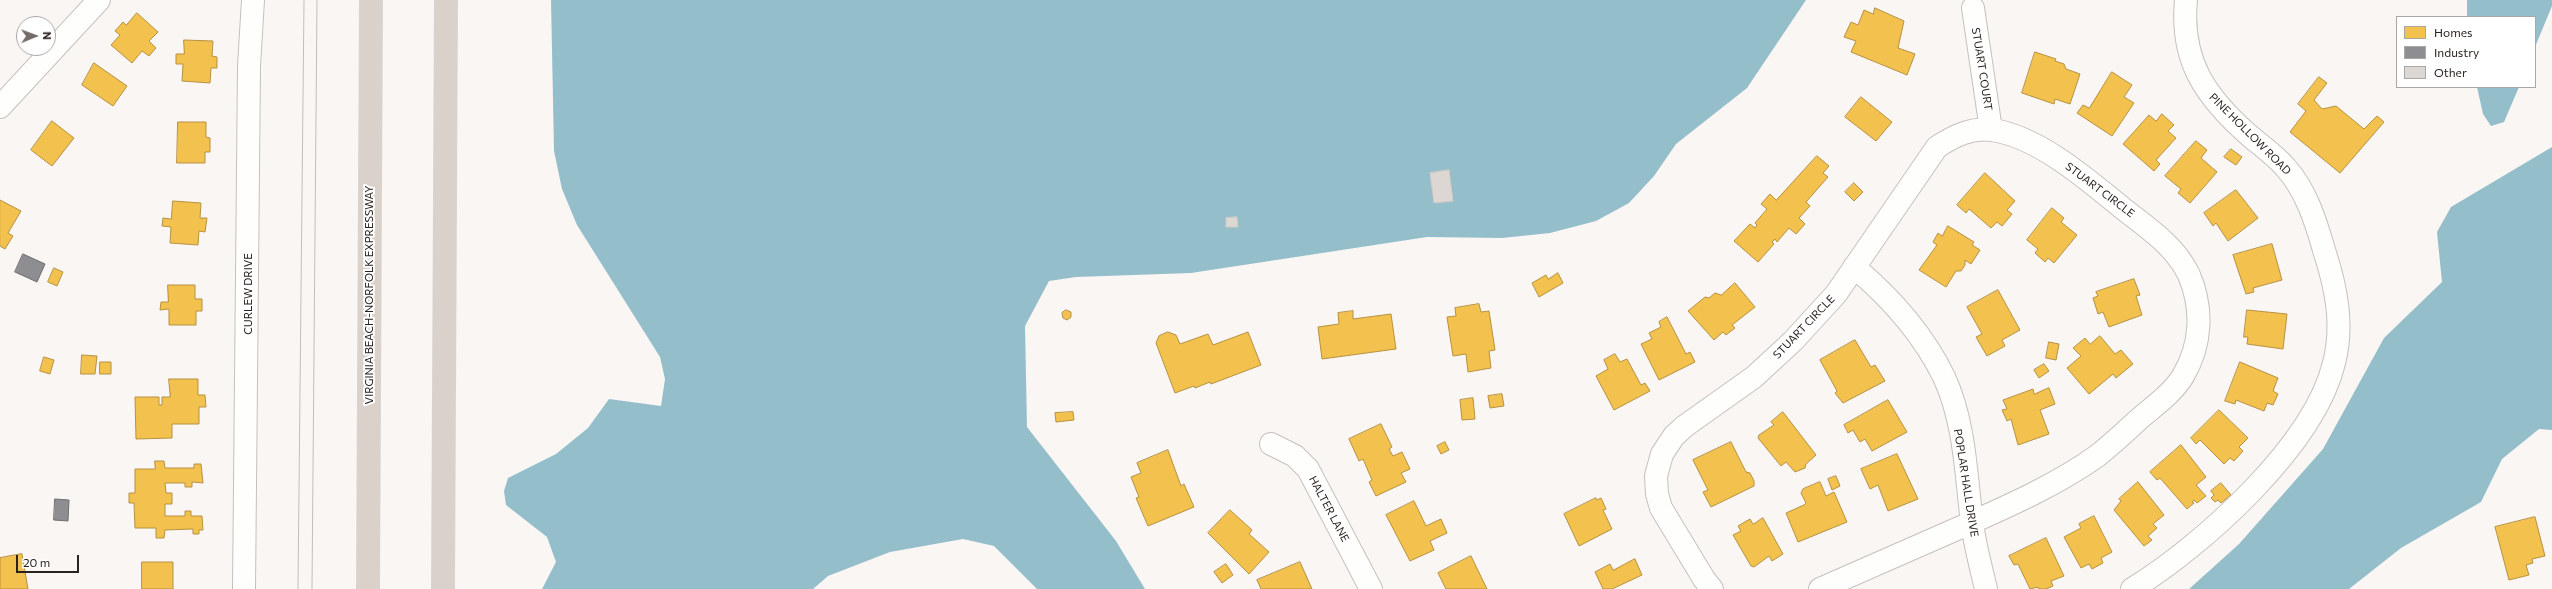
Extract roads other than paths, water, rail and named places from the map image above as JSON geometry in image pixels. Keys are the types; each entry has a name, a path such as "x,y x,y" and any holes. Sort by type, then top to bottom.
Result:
{"highway":[{"name":"VIRGINIA BEACH-NORFOLK EXPRESSWAY","path":"368,589 371,0"},
{"path":"443,589 446,0"}],"street":[{"path":"0,107 99,0"},
{"name":"CURLEW DRIVE","path":"244,589 248,66 253,0"},
{"name":"PINE HOLLOW ROAD","path":"2132,589 2157,573 2203,538 2247,496 2282,456 2324,391 2334,364 2339,336 2338,307 2333,278 2320,234 2302,191 2287,168 2265,146 2252,137 2208,93 2193,67 2186,43 2186,0"},
{"name":"STUART COURT","path":"1973,8 1991,130"},
{"name":"STUART CIRCLE","path":"1712,589 1704,579 1661,508 1657,494 1656,476 1662,454 1674,436 1685,426 1754,377 1793,341 1836,294 1937,148 1953,137 1974,130 1991,130 2011,135 2055,157 2090,180 2148,226 2170,248 2188,273 2196,294 2199,328 2193,357 2172,391 2097,455 2053,483 1972,522 1820,589"},
{"name":"POPLAR HALL DRIVE","path":"1854,267 1900,310 1924,342 1944,378 1954,406 1965,459 1972,522 1986,589"},
{"name":"HALTER LANE","path":"1271,444 1295,456 1308,470 1371,589"}],"water":[{"path":"551,0 1806,0 1747,88 1676,144 1654,176 1629,203 1596,221 1550,233 1502,238 1427,237 1191,273 1076,277 1049,281 1025,326 1027,427 1116,541 1145,589 1037,589 994,546 963,539 890,552 828,576 813,589 542,589 556,562 547,537 506,505 504,491 508,478 556,454 588,428 609,399 661,406 665,379 660,357 577,225 562,189 554,151"},
{"path":"2467,0 2552,0 2552,6 2536,45 2536,16 2467,16"},
{"path":"2477,88 2519,88 2504,122 2491,126 2483,114"},
{"path":"2552,147 2552,430 2539,429 2502,459 2481,502 2401,548 2349,589 2189,589 2239,544 2323,449 2384,338 2442,282 2437,232 2451,207"}],"tram line":[{"path":"298,589 304,0"},
{"path":"312,589 317,0"}]}
